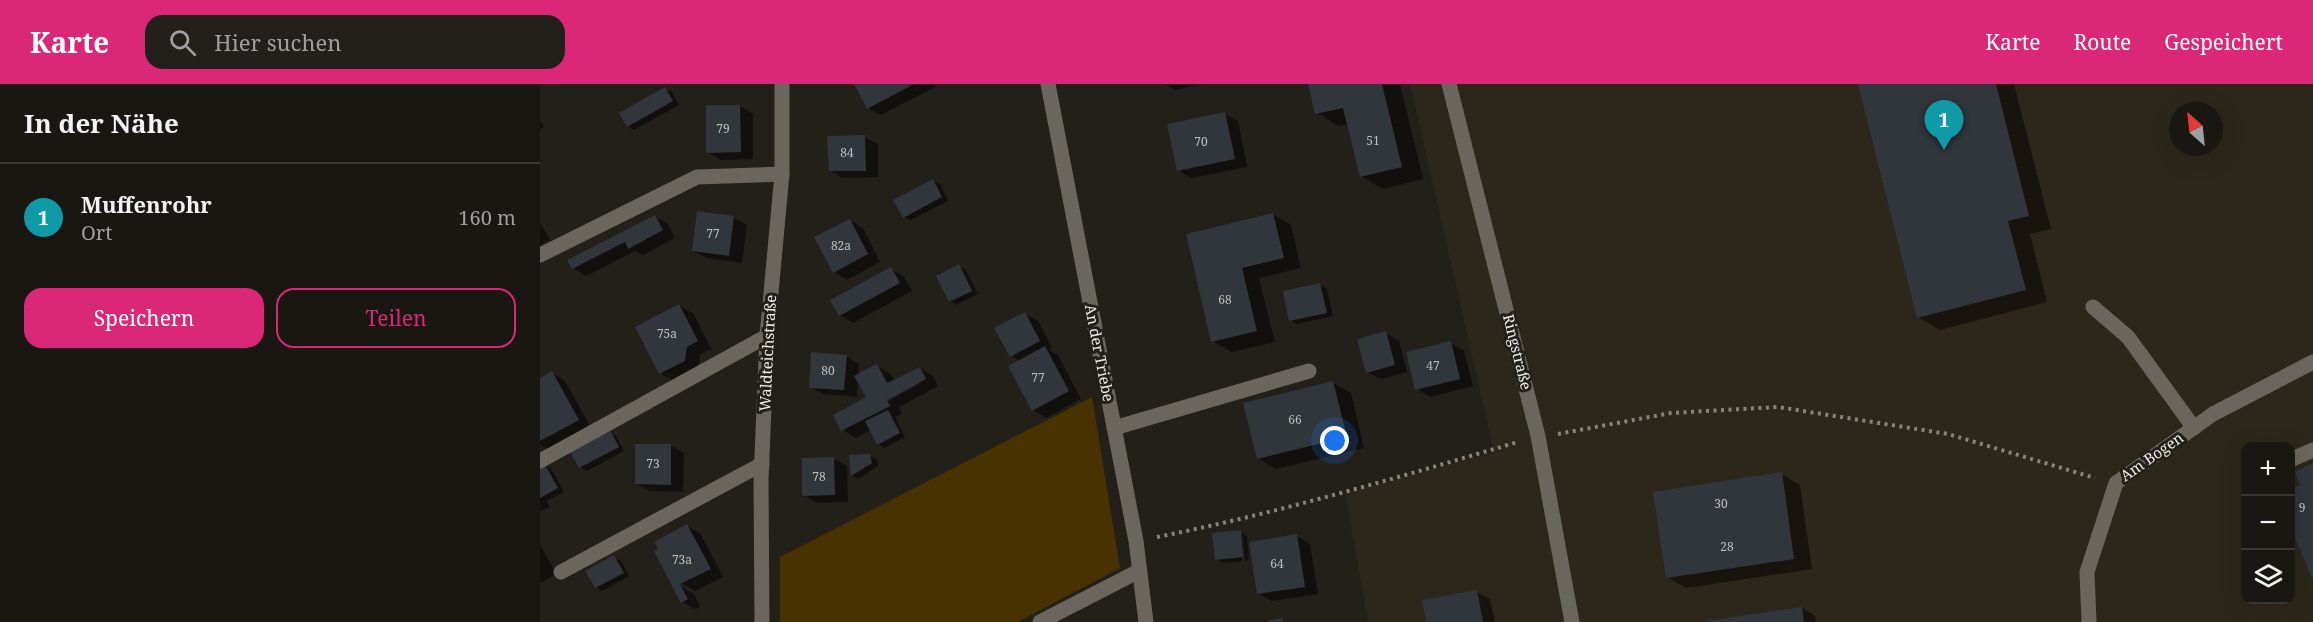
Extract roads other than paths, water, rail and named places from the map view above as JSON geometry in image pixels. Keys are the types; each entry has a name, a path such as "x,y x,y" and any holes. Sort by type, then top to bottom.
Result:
{"street":[{"name":"Waldteichstraße","path":"762,622 762,464 767,336 782,174 782,84"},
{"name":"An der Triebe","path":"1048,84 1136,542 1146,622"},
{"name":"Ringstraße","path":"1449,84 1538,436 1572,622"},
{"path":"540,255 697,177 782,174"},
{"path":"2093,307 2127,337 2194,428"},
{"path":"540,461 767,336"},
{"name":"Am Bogen","path":"2089,622 2087,572 2116,483 2214,414 2313,362"},
{"path":"1114,428 1309,371"},
{"path":"2295,458 2313,450"},
{"path":"561,572 762,464"},
{"path":"1040,622 1139,571"}],"place":[{"name":"Muffenrohr","path":"1944,150"}]}
